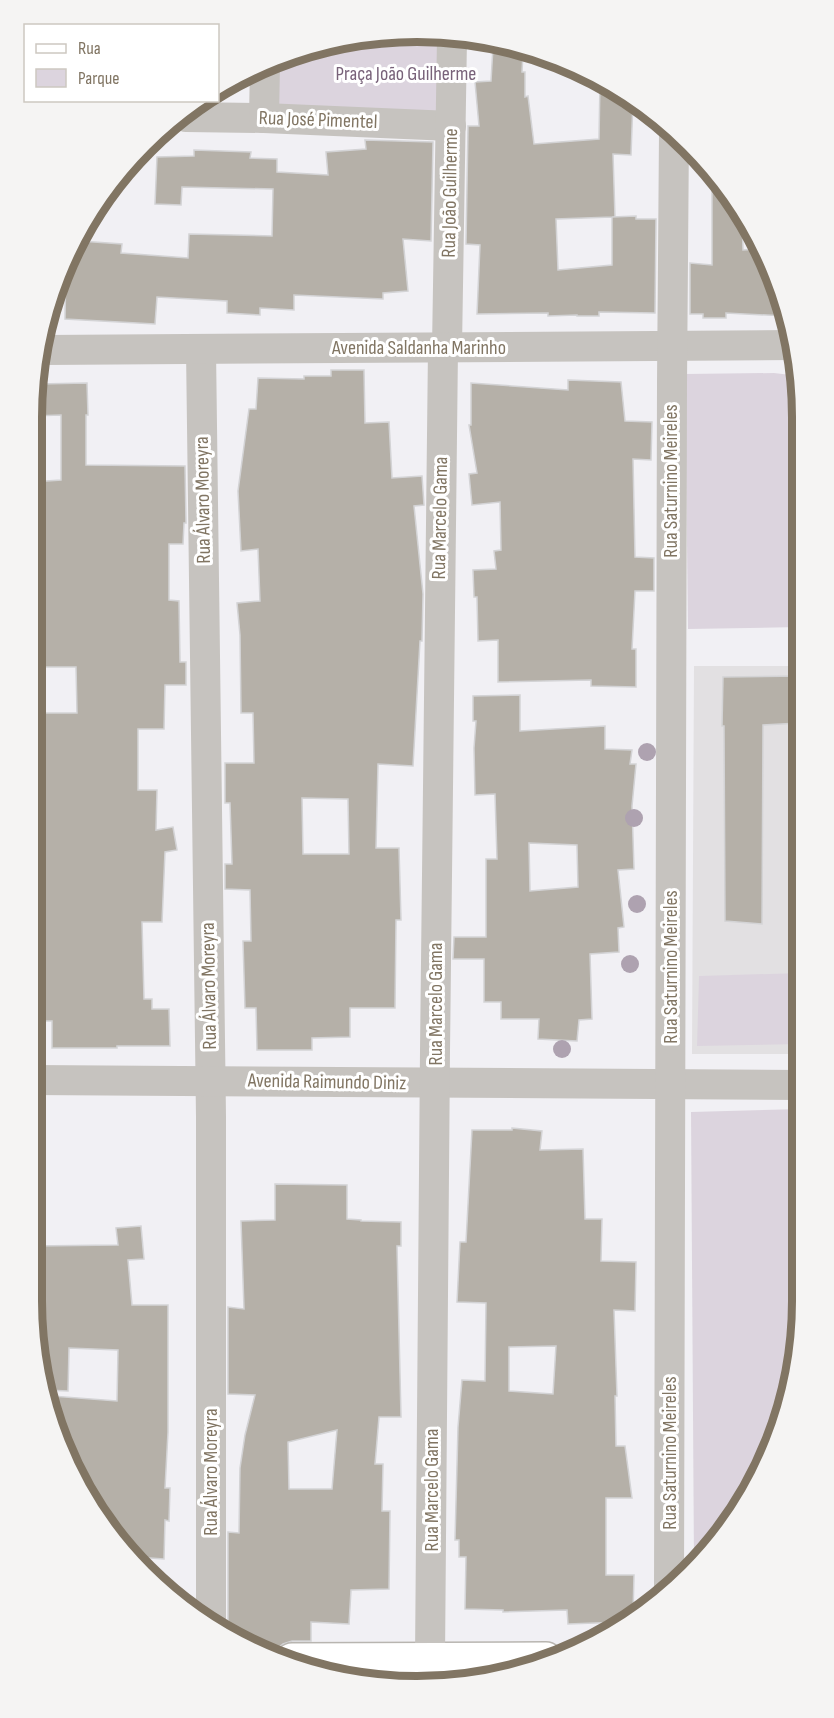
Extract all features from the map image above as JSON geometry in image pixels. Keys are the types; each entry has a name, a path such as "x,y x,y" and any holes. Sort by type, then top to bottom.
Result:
{"main road":[{"path":"342,1668 430,1660 527,1659"}],"street":[{"name":"Rua João Guilherme","path":"445,348 452,44"},
{"path":"264,118 265,75"},
{"name":"Rua José Pimentel","path":"192,117 451,126"},
{"name":"Rua Saturnino Meireles","path":"669,1578 674,144"},
{"name":"Avenida Saldanha Marinho","path":"48,347 201,349 785,345"},
{"name":"Rua Marcelo Gama","path":"430,1660 445,348"},
{"name":"Rua Álvaro Moreyra","path":"201,349 210,1080 211,1614"},
{"name":"Avenida Raimundo Diniz","path":"42,1080 792,1085"}],"shaded area":[{"path":"694,666 792,666 792,1054 692,1054"}],"green space":[{"name":"Praça João Guilherme","path":"417,42 445,43 444,114 270,113 273,71 320,55 368,45"},
{"path":"685,374 790,375 792,417 792,627 688,629"},
{"path":"792,973 792,1044 697,1046 699,976"},
{"path":"792,1109 792,1301 785,1374 772,1422 753,1467 729,1509 694,1553 691,1112"}],"building":[{"path":"493,50 523,58 525,97 528,96 534,144 599,139 600,90 633,110 631,155 613,154 615,217 636,216 636,219 656,219 655,313 599,312 599,316 548,316 548,313 477,314 480,245 466,244 468,126 479,126 475,82 491,81","holes":["612,217 612,265 558,270 556,219"]},
{"path":"365,140 433,142 431,241 403,239 408,291 383,293 383,299 294,295 294,310 260,308 260,315 227,313 227,301 157,297 155,324 65,319 66,287 86,241 122,244 121,253 188,258 189,234 272,236 273,189 182,187 181,205 155,204 157,157 194,156 194,150 251,152 250,158 277,159 277,172 328,175 326,152 366,149"},
{"path":"712,185 742,231 743,250 753,251 778,316 726,313 726,318 703,318 703,314 690,314 690,263 712,265"},
{"path":"331,370 364,370 365,423 389,422 392,478 422,476 424,505 414,506 423,594 413,766 378,764 376,848 399,848 401,920 396,920 395,1008 350,1008 350,1037 312,1038 312,1050 257,1050 256,1008 245,1008 243,941 251,941 250,890 225,889 225,864 232,864 230,803 225,803 225,763 254,763 253,713 241,713 240,635 237,603 260,601 258,549 241,551 238,491 249,409 256,409 258,378 304,379 304,376 331,376","holes":["302,798 348,799 349,854 303,854"]},
{"path":"568,380 621,382 625,421 652,422 651,460 633,459 635,557 654,558 654,591 635,591 632,649 636,649 636,687 591,686 591,680 498,682 498,640 478,641 477,597 474,597 473,570 496,569 494,551 501,550 500,502 472,505 469,474 477,473 469,425 471,425 471,383 568,390"},
{"path":"87,383 86,465 185,466 186,523 184,523 183,544 169,544 169,600 179,601 180,662 186,662 186,685 165,685 164,729 138,729 138,790 157,790 156,830 173,827 177,850 165,852 162,922 142,922 144,999 152,999 152,1009 169,1009 170,1046 52,1048 52,1021 42,1021 42,713 77,713 76,667 42,667 42,481 61,480 61,415 42,416 44,384"},
{"path":"792,676 792,723 763,725 762,924 725,921 723,677"},
{"path":"520,695 520,731 605,726 605,749 632,750 630,764 636,764 632,806 634,869 618,870 624,927 618,928 619,952 590,954 592,1019 579,1020 577,1041 538,1039 539,1019 501,1019 501,1002 484,1002 484,959 453,959 454,937 486,937 486,859 497,859 495,794 475,795 476,721 473,721 473,696","holes":["529,843 577,845 578,887 530,891"]},
{"path":"512,1128 542,1131 540,1150 583,1149 585,1219 602,1219 601,1261 636,1262 635,1311 614,1310 616,1446 625,1446 632,1498 606,1498 606,1575 634,1575 633,1607 610,1622 568,1624 567,1610 503,1612 503,1610 465,1609 466,1557 459,1557 459,1540 455,1540 458,1427 462,1380 485,1381 486,1303 457,1302 460,1242 466,1242 472,1130 512,1130","holes":["556,1346 553,1394 509,1391 509,1347"]},
{"path":"275,1184 347,1185 347,1219 401,1222 401,1246 397,1246 401,1417 379,1417 375,1464 383,1464 382,1511 390,1511 389,1589 351,1590 349,1624 311,1622 311,1641 292,1641 277,1649 227,1625 228,1532 239,1533 240,1468 255,1395 228,1394 228,1307 244,1309 241,1221 275,1220","holes":["337,1430 332,1489 289,1489 288,1442"]},
{"path":"141,1226 144,1259 128,1260 132,1305 168,1305 168,1432 165,1488 170,1488 169,1521 165,1520 164,1559 144,1558 105,1509 71,1445 55,1396 117,1401 118,1350 69,1348 68,1391 53,1390 45,1350 42,1246 118,1245 116,1228"}]}
